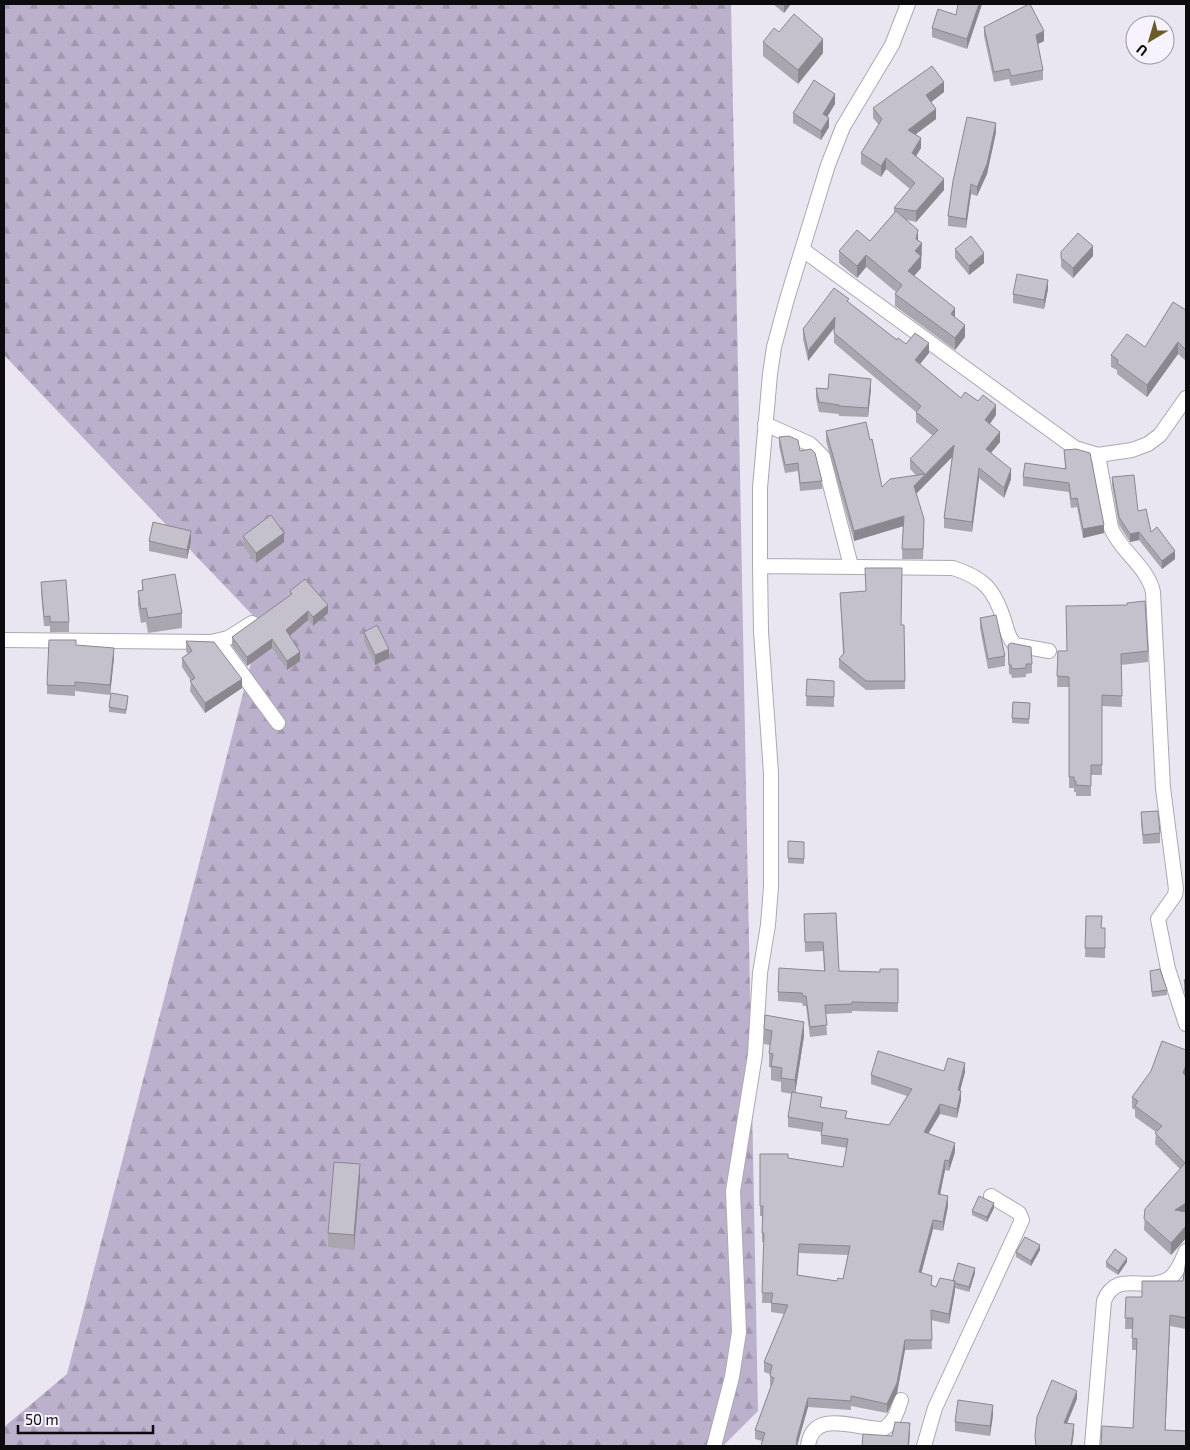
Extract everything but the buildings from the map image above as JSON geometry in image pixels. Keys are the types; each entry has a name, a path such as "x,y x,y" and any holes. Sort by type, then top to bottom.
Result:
{"street":[{"path":"714,1446 732,1377 739,1332 733,1191 755,1055 760,973 768,925 771,887 771,773 761,632 760,488 774,347 821,185 840,136 881,66 908,4"},
{"path":"803,250 1075,448 1098,455 1132,450 1148,444 1160,435 1186,398"},
{"path":"765,424 810,444 823,457 851,566"},
{"path":"1098,455 1111,528 1115,538 1148,577 1154,592 1163,788 1176,889 1175,895 1158,919 1168,969 1186,1024"},
{"path":"760,566 953,568 973,574 986,584 994,595 1010,640 1021,647 1049,650"},
{"path":"4,640 219,642 252,623"},
{"path":"219,642 278,723"},
{"path":"924,1446 935,1408 1022,1220 1019,1213 991,1196"},
{"path":"1092,1446 1104,1300 1107,1292 1113,1286 1165,1280 1176,1270 1186,1252"},
{"path":"808,1446 810,1435 814,1429 828,1422 883,1429 895,1417 900,1400"}],"green space":[{"path":"4,4 731,4 758,1411 723,1446 4,1446 4,1427 67,1374 261,624 4,355"}]}
